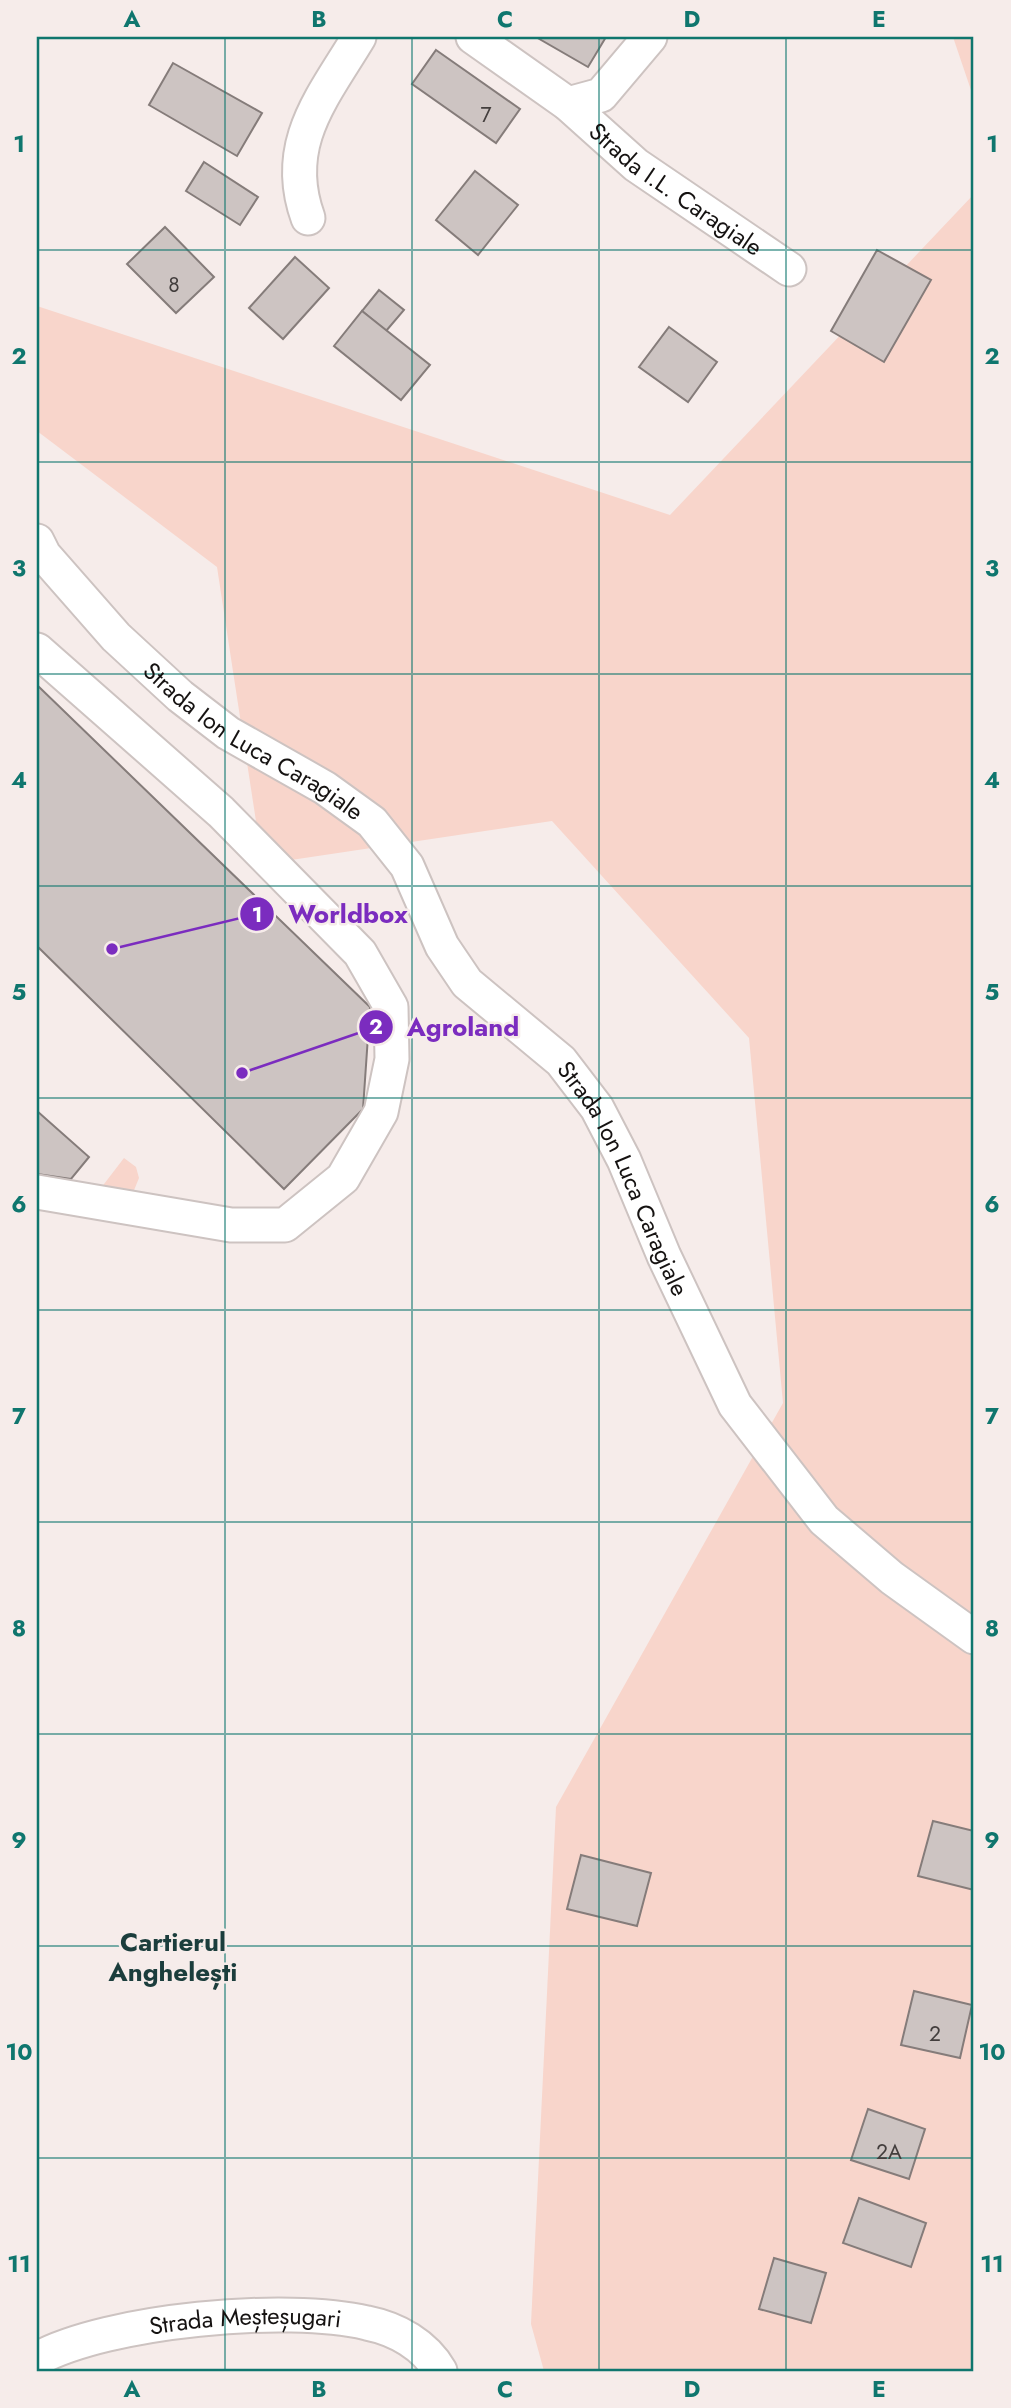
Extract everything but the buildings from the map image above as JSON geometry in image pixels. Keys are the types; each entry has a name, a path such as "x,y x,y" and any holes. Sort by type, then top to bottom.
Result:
{"street":[{"path":"308,218 299,194 298,167 301,145 314,109 359,37"},
{"name":"Strada I.L. Caragiale","path":"473,37 568,104 636,165 789,269"},
{"name":"Strada I.L. Caragiale","path":"568,104 601,95 650,37"},
{"name":"Strada Ion Luca Caragiale","path":"37,541 44,555 116,637 180,696 228,733 325,788 372,822 407,866 442,946 467,984 561,1061 597,1108 624,1160 664,1256 735,1405 824,1520 892,1578 974,1637"},
{"path":"37,650 221,812 360,953 391,1007 392,1059 381,1112 343,1178 285,1225 231,1225 37,1192"},
{"name":"Strada Meșteșugari","path":"37,2359 60,2347 126,2330 240,2316 300,2316 367,2322 406,2336 432,2357 440,2371"}],"shaded area":[{"path":"953,37 974,37 974,99"},
{"path":"974,194 974,2371 544,2371 531,2324 556,1807 783,1403 749,1038 552,821 291,860 265,880 217,567 37,431 37,306 670,515"},
{"path":"124,1158 136,1167 139,1178 130,1200 101,1188"}],"place":[{"name":"Worldbox","path":"112,949"},
{"name":"Agroland","path":"242,1073"}],"district":[{"name":"Cartierul Anghelești","path":"173,1957"}]}
